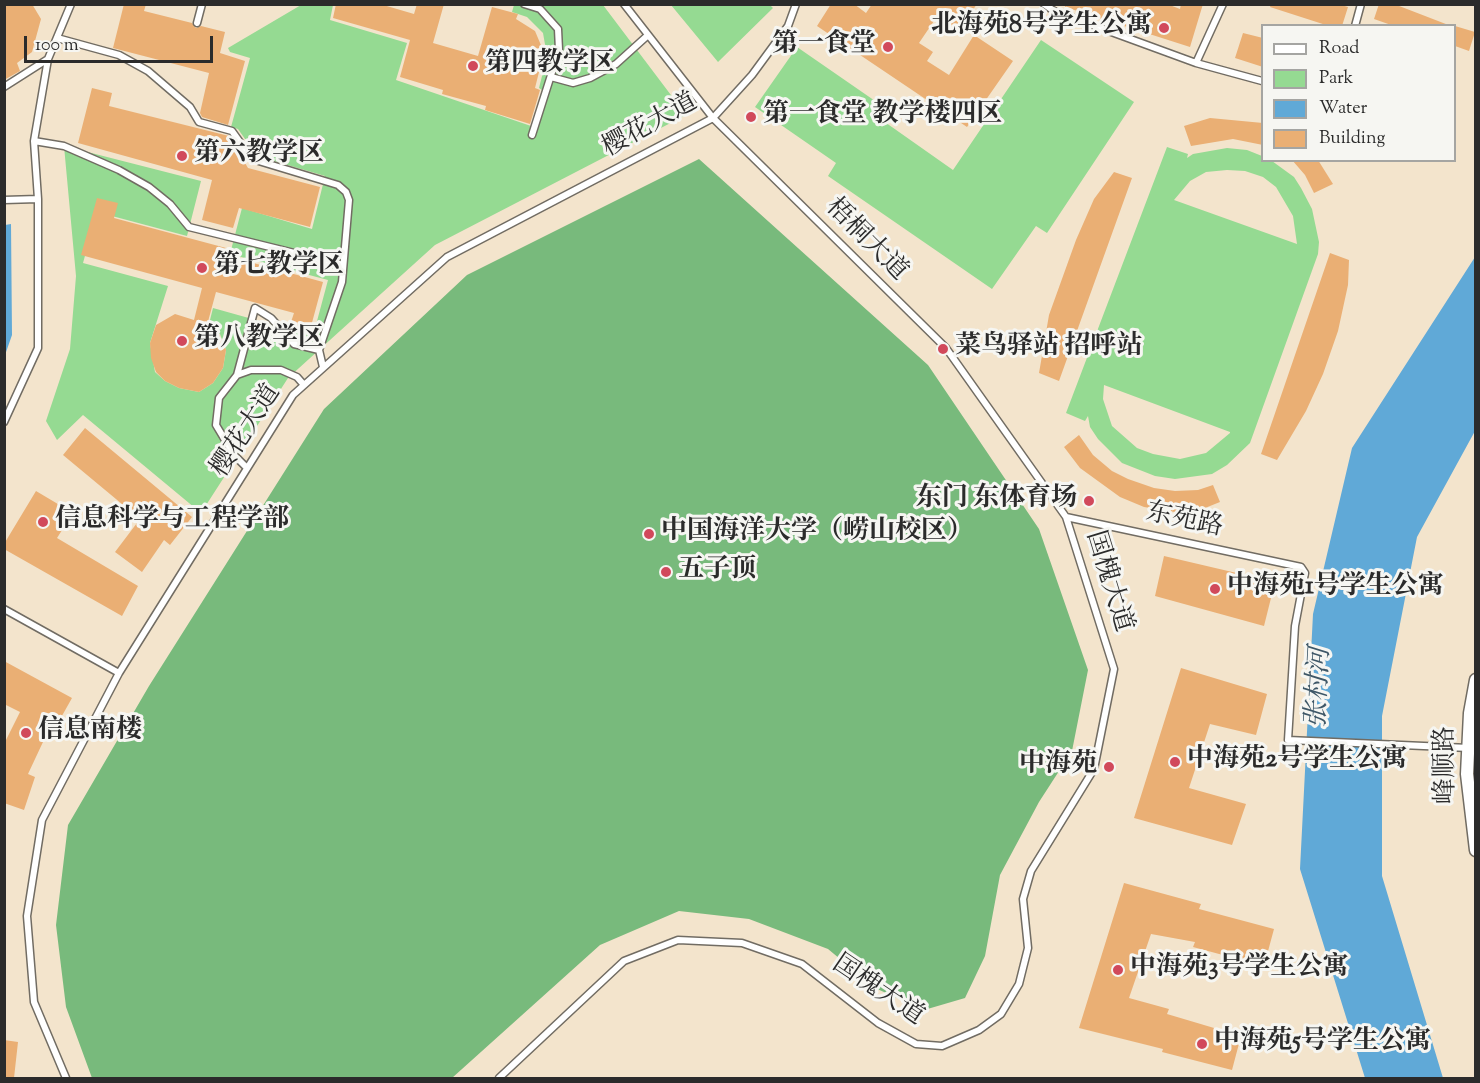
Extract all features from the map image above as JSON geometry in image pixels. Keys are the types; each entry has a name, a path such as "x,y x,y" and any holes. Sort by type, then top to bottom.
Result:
{"street":[{"name":"峰顺路","path":"1475,686 1467,774 1476,850"}],"lane":[{"path":"4,423 38,348 38,199 34,141 48,59 71,4"},
{"path":"197,23 202,4"},
{"path":"524,4 540,9 558,29 559,50 532,135"},
{"name":"梧桐大道","path":"624,4 713,118 946,348 1066,517"},
{"name":"樱花大道","path":"66,1078 34,1002 27,916 42,820 119,673 292,395 447,257 713,118 752,75 788,26 796,4"},
{"path":"1044,4 1196,63 1261,80"},
{"path":"1196,63 1223,4"},
{"path":"1355,24 1360,4"},
{"path":"551,77 573,83 590,78 615,64 647,36"},
{"path":"57,38 119,55 148,70 190,107 199,122 232,131 252,159 338,185 346,192 349,200 342,282 319,350 323,368"},
{"path":"4,87 48,59"},
{"path":"34,141 64,146 139,181 170,204 189,227 343,265"},
{"path":"4,200 38,199"},
{"path":"247,468 234,455 216,425 219,398 237,375 255,308 271,318 284,336 294,344 319,350"},
{"path":"237,375 252,370 281,370 297,377 304,385"},
{"name":"东苑路","path":"1066,517 1300,567 1305,573 1294,627 1288,740 1468,748"},
{"name":"国槐大道","path":"499,1078 624,961 678,940 742,943 802,964 878,1023 916,1044 942,1046 979,1030 1000,1014 1019,984 1028,948 1023,899 1031,871 1094,769 1114,669 1066,517"},
{"path":"4,609 119,673"}],"green space":[{"path":"301,5 333,5 330,20 407,43 396,80 531,126 542,90 539,88 547,56 543,33 527,17 512,12 514,5 603,5 686,115 435,245 288,378 201,513 83,415 57,440 46,421 70,349 76,276 64,146 201,181 187,236 97,212 83,263 168,286 150,343 155,372 165,381 179,388 199,392 213,383 223,368 226,350 220,334 208,328 213,308 313,336 328,280 230,254 242,208 312,229 325,176 257,156 238,129 231,127 250,58 230,52 228,48"},
{"path":"671,5 770,5 773,8 718,62"},
{"path":"1041,40 1134,102 1047,233 1036,226 992,289 828,176 836,163 755,107 797,47 878,103 872,113 953,170"},
{"path":"1167,147 1188,154 1187,158 1193,154 1227,148 1247,150 1261,156 1261,162 1273,162 1294,177 1312,209 1319,242 1318,254 1250,443 1227,465 1212,474 1175,479 1155,476 1122,463 1098,439 1090,427 1088,416 1085,421 1066,413","holes":["1245,171 1263,177 1276,187 1293,216 1297,244 1174,200 1190,181 1206,172","1104,385 1230,432 1206,453 1180,459 1153,454 1137,448 1112,426 1103,399"]},
{"path":"699,159 928,365 1039,529 1088,670 1072,751 1039,802 1000,875 985,956 965,998 924,1010 875,988 828,949 749,919 679,911 600,945 452,1078 92,1078 66,1007 56,925 68,825 149,686 324,409 467,275"}],"water":[{"path":"11,224 12,335 5,355 5,225"},
{"name":"张村河","path":"1475,257 1475,431 1417,537 1382,716 1382,876 1443,1078 1365,1078 1300,869 1313,614 1352,448"}],"building":[{"path":"4,4 32,4 41,19 32,52 17,63 20,71 4,80"},
{"path":"124,4 146,4 144,11 192,23 196,28 201,26 225,32 220,53 245,61 228,125 202,117 200,113 209,73 113,48"},
{"name":"第四教学区","path":"336,4 380,4 414,14 417,4 444,4 433,43 478,56 492,7 518,14 516,19 535,31 543,50 543,69 540,68 535,88 540,90 530,124 485,110 486,106 442,94 443,90 400,77 410,40 333,18"},
{"path":"831,4 854,4 866,13 872,4 977,4 959,30 938,15 919,43 933,52 927,61 949,75 974,35 1013,61 967,127 817,26"},
{"name":"北海苑8号学生公寓","path":"1065,4 1167,4 1180,9 1181,4 1203,4 1190,47 1065,7"},
{"path":"1271,4 1338,4 1348,7 1343,24 1323,24 1270,7"},
{"path":"1379,4 1394,4 1446,24 1388,24 1374,19"},
{"path":"1456,26 1475,32 1469,51 1456,46"},
{"path":"1243,33 1261,38 1261,66 1235,58"},
{"name":"第六教学区","path":"92,88 112,93 109,106 229,136 248,168 320,187 310,227 239,208 233,228 202,220 212,180 78,143"},
{"path":"1210,118 1261,123 1261,145 1233,139 1191,146 1184,126"},
{"path":"1294,162 1319,162 1333,184 1314,193 1305,175"},
{"path":"1114,172 1132,178 1059,381 1039,373 1049,315 1076,240 1094,199"},
{"name":"第七教学区","path":"97,198 118,203 114,218 226,248 224,255 323,282 310,330 290,325 294,313 216,292 206,329 212,330 209,340 224,345 226,350 223,368 213,383 199,392 179,388 165,381 156,372 151,358 150,343 156,325 175,314 194,320 202,288 81,255"},
{"path":"1330,253 1349,260 1348,285 1338,331 1323,374 1306,411 1277,460 1261,454"},
{"path":"85,428 192,517 170,545 164,540 142,572 115,552 140,519 63,455"},
{"path":"1079,435 1093,455 1112,471 1128,479 1154,488 1175,491 1198,490 1213,485 1220,502 1200,510 1175,512 1144,507 1120,497 1080,468 1064,447"},
{"path":"36,491 73,513 57,538 138,586 122,616 4,549 4,544"},
{"name":"中海苑1号学生公寓","path":"1164,556 1275,582 1264,626 1155,596"},
{"name":"信息南楼","path":"4,661 72,698 54,730 50,727 28,774 35,777 24,810 4,803 4,744 20,712 4,704"},
{"name":"中海苑2号学生公寓","path":"1181,668 1267,694 1256,735 1210,724 1189,788 1246,804 1232,845 1134,818"},
{"name":"中海苑3号学生公寓","path":"1124,883 1201,904 1199,909 1274,929 1264,966 1193,947 1195,942 1151,934 1129,998 1169,1009 1167,1014 1241,1036 1232,1070 1162,1052 1163,1049 1079,1028"},
{"path":"4,1040 18,1042 14,1078 4,1078"}],"place":[{"name":"北海苑8号学生公寓","path":"1164,28"},
{"name":"第一食堂","path":"888,47"},
{"name":"第四教学区","path":"473,66"},
{"name":"第一食堂 教学楼四区","path":"751,117"},
{"name":"第六教学区","path":"182,156"},
{"name":"第七教学区","path":"202,268"},
{"name":"第八教学区","path":"182,341"},
{"name":"菜鸟驿站 招呼站","path":"943,349"},
{"name":"东门 东体育场","path":"1089,501"},
{"name":"信息科学与工程学部","path":"43,522"},
{"name":"中国海洋大学（崂山校区）","path":"649,534"},
{"name":"五子顶","path":"666,572"},
{"name":"中海苑1号学生公寓","path":"1215,589"},
{"name":"信息南楼","path":"26,733"},
{"name":"中海苑2号学生公寓","path":"1175,762"},
{"name":"中海苑","path":"1109,767"},
{"name":"中海苑3号学生公寓","path":"1118,970"},
{"name":"中海苑5号学生公寓","path":"1202,1044"}]}
